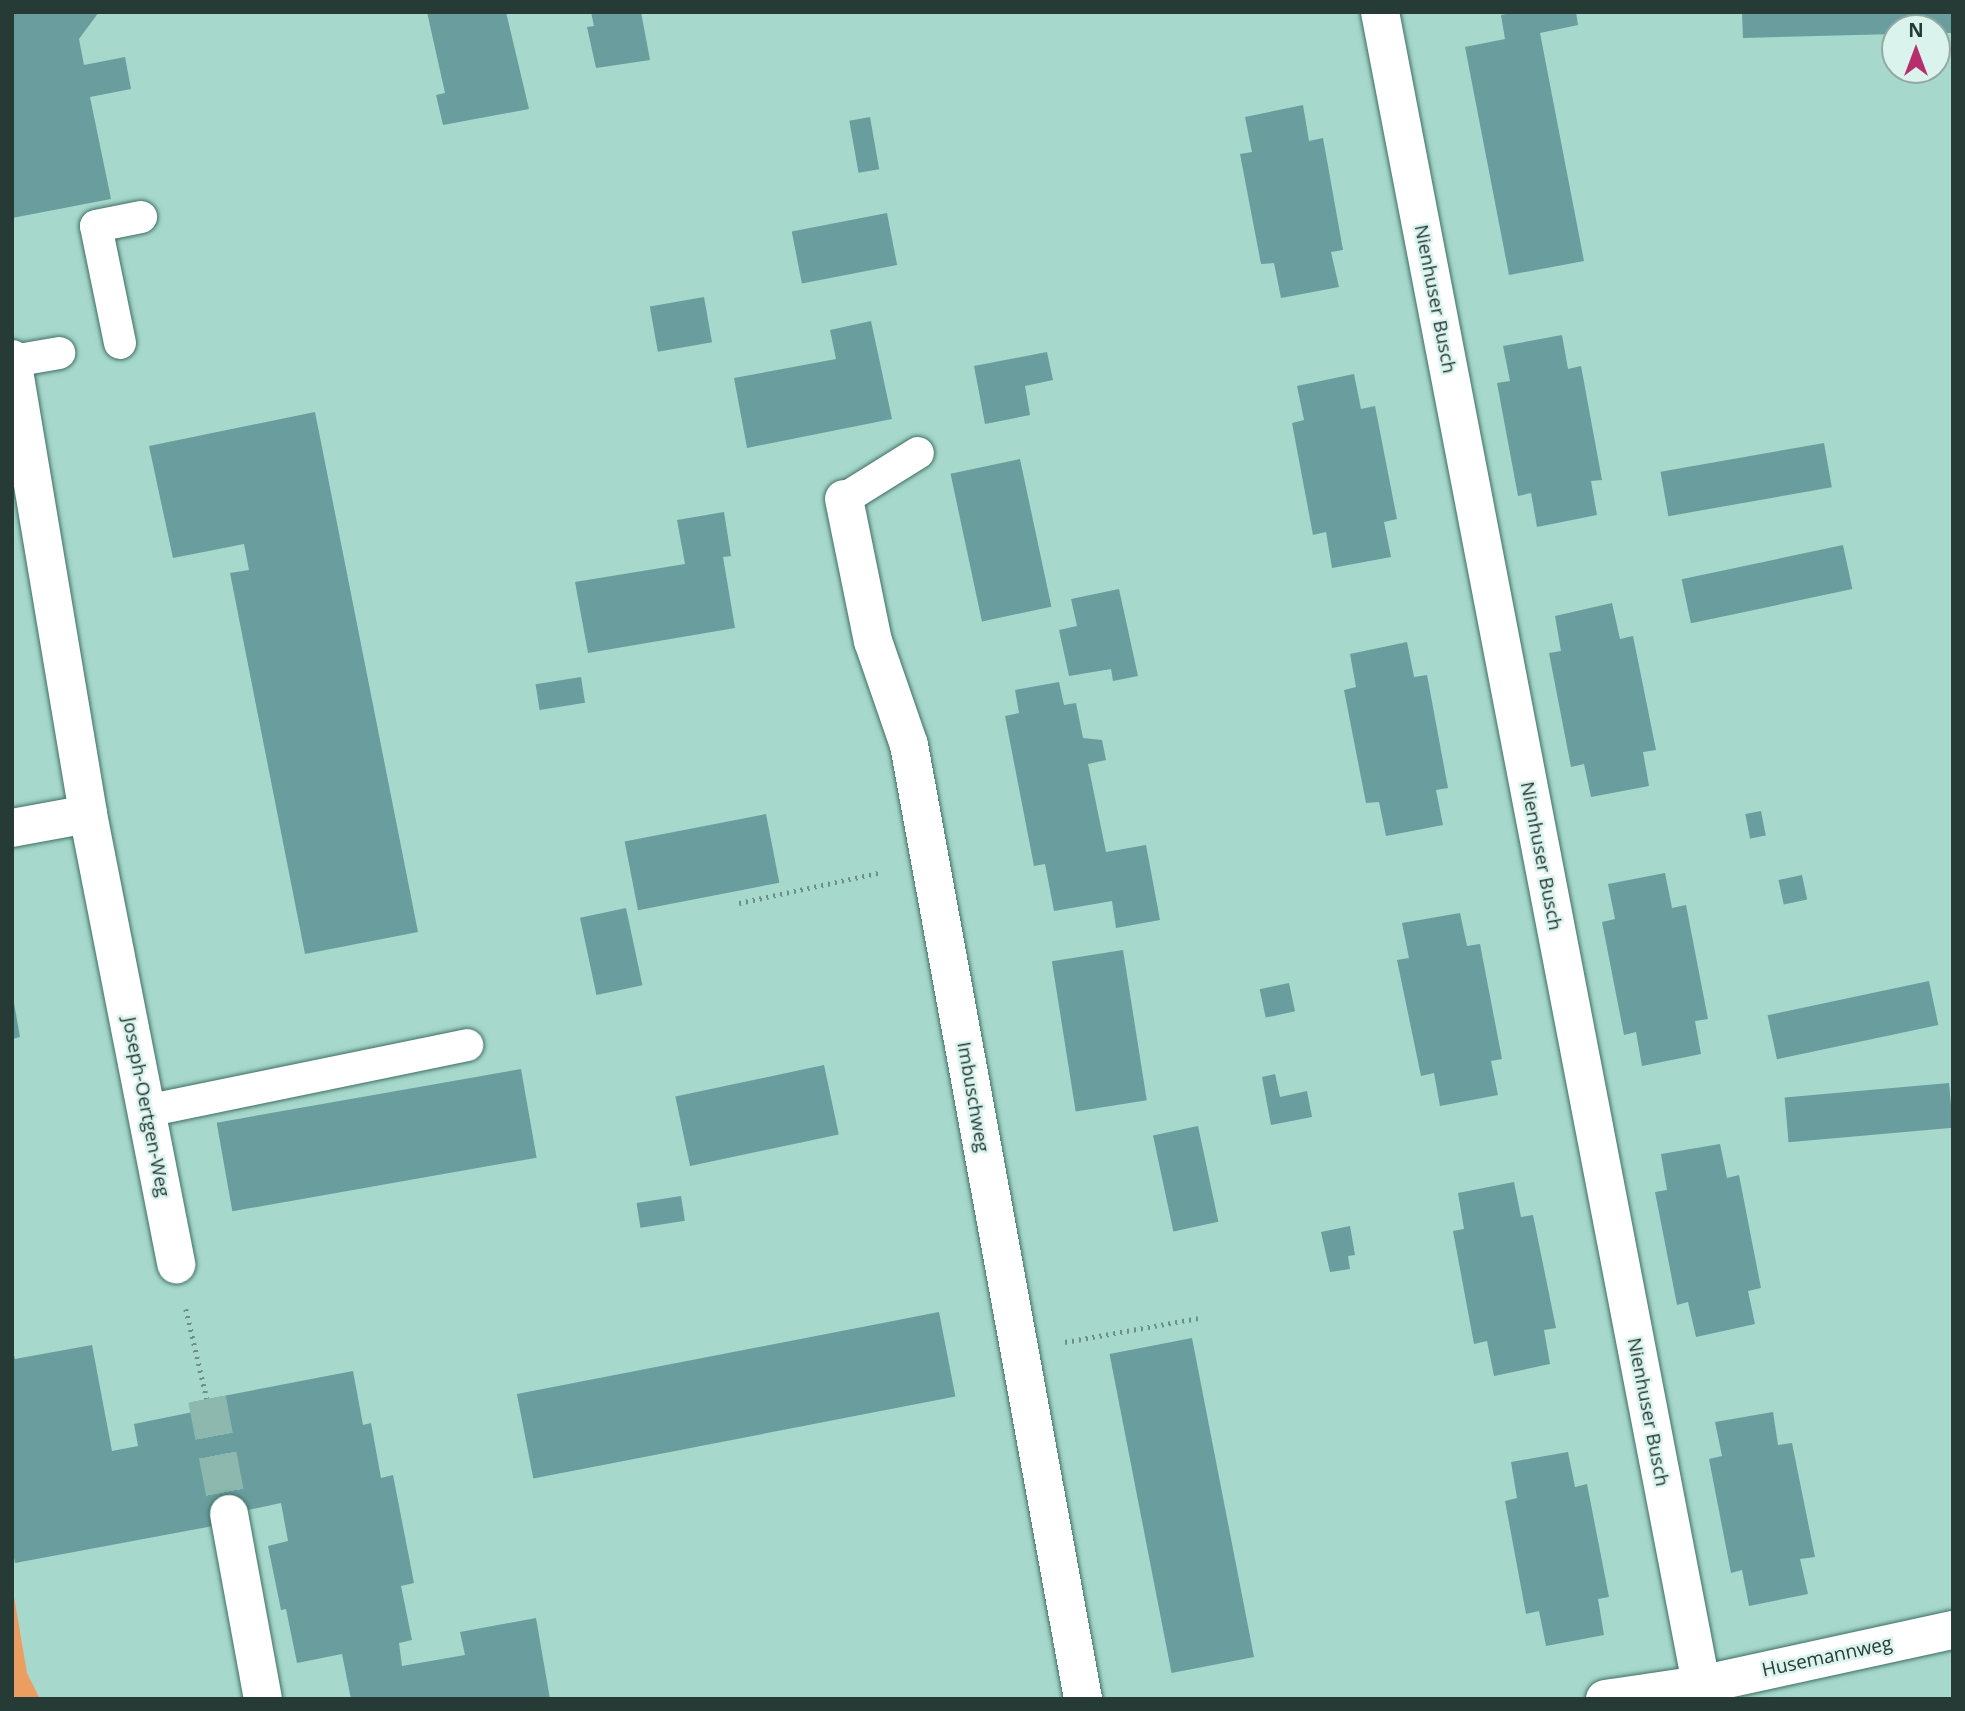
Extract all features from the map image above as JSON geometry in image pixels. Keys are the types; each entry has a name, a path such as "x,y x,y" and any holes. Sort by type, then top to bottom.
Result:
{"street":[{"name":"Nienhuser Busch","path":"1380,12 1702,1692"},
{"name":"Joseph-Oertgen-Weg","path":"12,360 88,814 176,1264"},
{"name":"Imbuschweg","path":"844,499 873,640 909,744 1083,1699"},
{"path":"12,828 88,814"},
{"path":"229,1514 263,1699"},
{"name":"Husemannweg","path":"1605,1699 1702,1692 1953,1630"}],"lane":[{"path":"120,343 96,226 141,216"},
{"path":"12,360 58,353"},
{"path":"844,499 918,453"},
{"path":"146,1111 467,1045"}],"path":[{"path":"739,903 930,862"},
{"path":"176,1264 207,1399"},
{"path":"1020,1350 1198,1318"}],"shaded area":[{"path":"12,1585 27,1673 40,1699 12,1699"}],"building":[{"path":"12,12 99,12 79,39 84,65 125,57 131,89 90,97 111,199 12,218"},
{"path":"427,12 506,12 529,109 443,125 436,95 445,93"},
{"path":"591,12 641,12 650,60 596,68 587,27 594,26"},
{"path":"1516,12 1576,12 1578,25 1540,33 1584,261 1509,275 1465,47 1505,39 1501,15"},
{"path":"1742,12 1953,12 1953,33 1951,14 1881,14 1881,34 1743,38"},
{"path":"1303,105 1309,141 1323,138 1343,250 1331,252 1339,287 1281,298 1274,263 1261,264 1240,154 1252,152 1245,117"},
{"path":"870,117 879,169 859,173 849,121"},
{"path":"887,213 897,265 802,284 792,232"},
{"path":"704,297 712,342 658,352 650,307"},
{"path":"871,321 892,419 747,448 734,378 836,359 830,330"},
{"path":"1562,335 1568,369 1581,366 1602,480 1591,481 1597,515 1537,527 1531,493 1518,496 1497,383 1510,381 1503,346"},
{"path":"1047,352 1053,380 1025,386 1030,415 985,424 974,366"},
{"path":"1354,374 1361,409 1375,406 1397,519 1384,522 1391,557 1332,568 1326,532 1313,535 1292,423 1304,420 1297,386"},
{"path":"315,412 418,932 305,954 230,573 249,570 244,544 173,558 149,446"},
{"path":"1824,443 1832,487 1668,516 1661,472"},
{"path":"1020,459 1051,607 982,621 951,474"},
{"path":"724,512 731,556 723,557 735,628 588,653 575,582 685,564 677,520"},
{"path":"1843,545 1852,589 1691,623 1682,579"},
{"path":"1119,589 1138,676 1113,681 1111,669 1069,676 1059,630 1077,626 1071,599"},
{"path":"1612,603 1620,639 1633,636 1656,750 1643,752 1649,786 1591,797 1584,764 1571,767 1549,653 1561,651 1555,616"},
{"path":"1407,642 1414,677 1427,675 1448,788 1436,790 1443,825 1386,836 1379,802 1366,803 1344,690 1356,687 1350,654"},
{"path":"581,677 585,703 540,710 536,684"},
{"path":"1059,682 1064,705 1076,703 1083,738 1102,740 1106,760 1088,764 1106,852 1146,845 1160,920 1116,928 1112,901 1054,911 1045,864 1034,866 1005,716 1019,713 1015,690"},
{"path":"1761,811 1766,836 1750,839 1745,814"},
{"path":"766,814 779,883 638,910 625,841"},
{"path":"1665,873 1672,908 1686,905 1708,1019 1695,1021 1701,1054 1642,1066 1636,1032 1624,1035 1602,922 1615,919 1608,884"},
{"path":"1802,875 1807,899 1784,904 1779,880"},
{"path":"626,908 642,985 596,995 580,918"},
{"path":"1460,913 1467,946 1480,944 1502,1059 1491,1061 1498,1095 1440,1106 1434,1073 1421,1076 1397,960 1409,958 1402,923"},
{"path":"1123,950 1147,1100 1076,1111 1052,961"},
{"path":"1929,981 1938,1025 1777,1059 1768,1015"},
{"path":"1289,983 1295,1011 1266,1018 1260,989"},
{"path":"14,1003 20,1037 12,1039 12,1004"},
{"path":"824,1065 839,1134 690,1166 675,1097"},
{"path":"521,1069 537,1158 232,1211 217,1123"},
{"path":"1275,1074 1280,1097 1307,1091 1312,1117 1271,1125 1262,1077"},
{"path":"1949,1083 1953,1128 1789,1142 1785,1097"},
{"path":"1198,1126 1218,1222 1173,1231 1153,1136"},
{"path":"1720,1144 1727,1178 1739,1175 1761,1288 1748,1291 1755,1324 1696,1337 1688,1302 1677,1305 1655,1192 1667,1190 1661,1154"},
{"path":"1514,1182 1521,1217 1533,1215 1556,1328 1544,1330 1550,1364 1494,1376 1487,1341 1474,1344 1453,1231 1464,1229 1458,1193"},
{"path":"681,1196 685,1221 640,1228 637,1203"},
{"path":"1350,1226 1355,1255 1348,1256 1350,1269 1330,1272 1321,1232"},
{"path":"939,1312 955,1396 533,1478 517,1394"},
{"path":"1192,1338 1254,1657 1172,1673 1110,1354"},
{"path":"92,1345 112,1451 138,1446 134,1424 193,1412 192,1402 353,1371 363,1425 371,1423 381,1478 393,1475 414,1583 401,1586 412,1640 399,1643 402,1666 465,1655 460,1632 536,1618 550,1699 351,1699 342,1654 297,1663 286,1609 281,1610 268,1546 288,1541 281,1503 243,1511 213,1526 15,1563 12,1546 12,1349 15,1359"},
{"path":"1773,1412 1778,1445 1792,1443 1815,1557 1800,1559 1808,1594 1749,1606 1742,1570 1731,1573 1709,1459 1722,1456 1715,1422"},
{"path":"1568,1452 1575,1487 1587,1484 1609,1597 1598,1599 1604,1635 1546,1646 1539,1611 1526,1614 1505,1501 1517,1498 1511,1462"}],"tunnel":[{"path":"207,1399 229,1514"}]}
